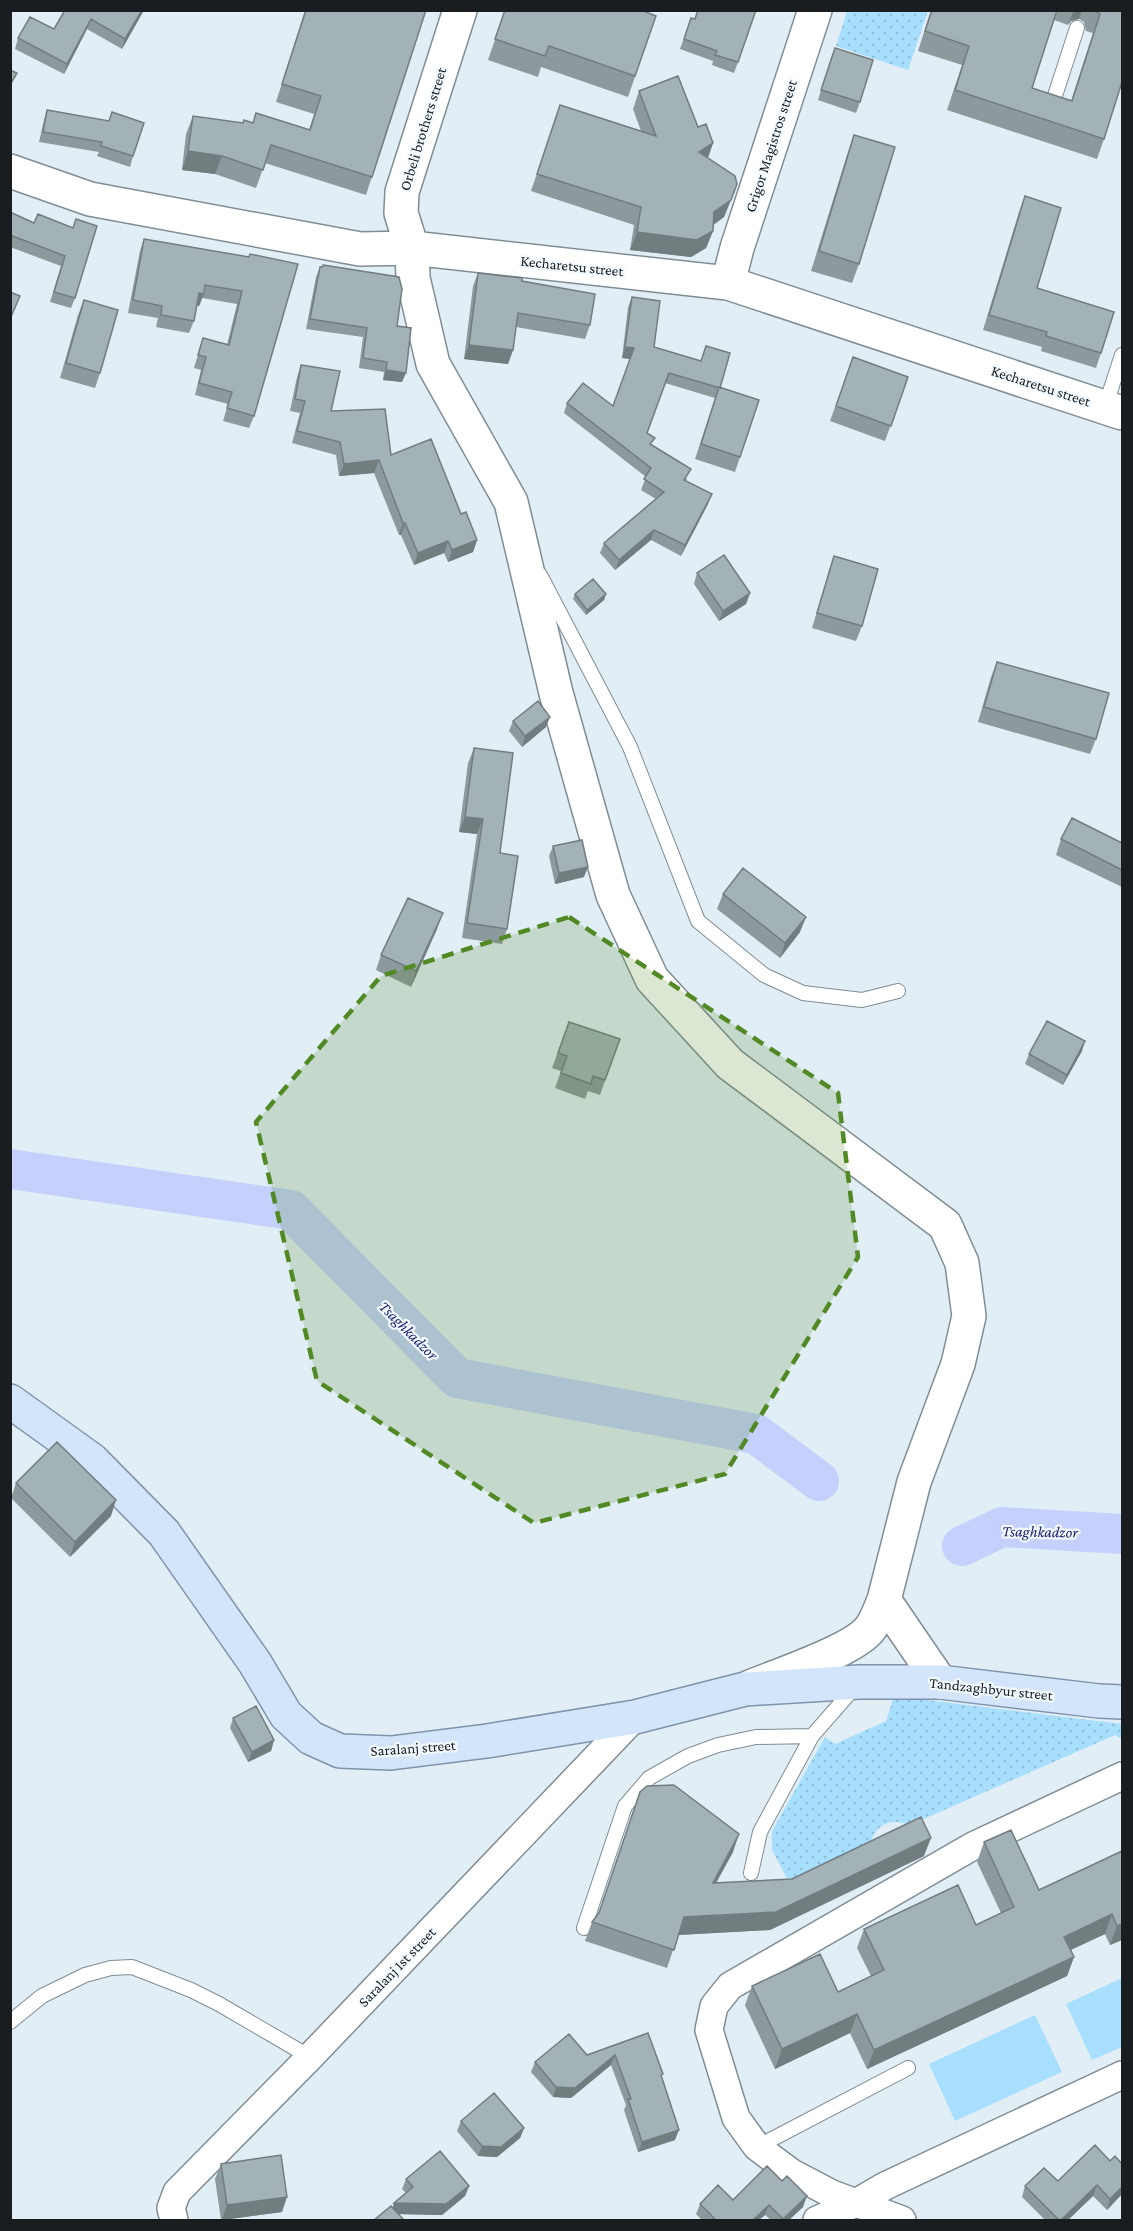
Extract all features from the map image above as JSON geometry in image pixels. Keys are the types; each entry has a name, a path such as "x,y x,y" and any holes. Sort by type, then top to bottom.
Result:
{"main road":[{"name":"Saralanj street","path":"10,1401 92,1460 164,1533 255,1663 286,1715 311,1738 340,1751 391,1752 487,1741 635,1717 745,1689 859,1682"},
{"name":"Tandzaghbyur street","path":"859,1682 940,1682 1122,1702"}],"street":[{"name":"Orbeli brothers street","path":"460,10 402,192 401,213 412,248 413,278 433,364 512,502 556,693 613,895 652,979 730,1064 945,1225 962,1263 969,1316 958,1364 915,1482 885,1600 870,1629 852,1644 745,1689"},
{"name":"Grigor Magistros street","path":"728,283 737,248 815,10"},
{"name":"Kecharetsu street","path":"10,171 102,201 360,249 412,248 728,283 1114,410"},
{"path":"885,1600 940,1682"},
{"name":"Saralanj 1st street","path":"174,2220 171,2208 177,2192 310,2058 635,1717"},
{"path":"902,2220 832,2194 792,2173 757,2147 736,2118 709,2030 714,2006 730,1986 973,1846 1122,1776"},
{"path":"817,2220 1122,2075"}],"lane":[{"path":"1051,108 1077,28"},
{"path":"1114,410 1122,356"},
{"path":"522,541 630,747 698,921 764,975 803,993 862,1000 898,991"},
{"path":"751,1873 760,1832 812,1736 859,1682"},
{"path":"584,1928 613,1836 625,1806 649,1778 688,1756 718,1744 756,1737 812,1736"},
{"path":"10,2022 42,1996 85,1975 111,1968 132,1967 154,1974 209,1999 310,2058"},
{"path":"757,2147 908,2068"}],"highlighted area":[{"path":"569,917 838,1093 858,1257 725,1474 534,1523 317,1381 256,1122 381,976"}],"shaded area":[{"path":"847,11 928,11 908,70 836,46"},
{"path":"894,1696 1122,1724 1122,1739 1115,1735 910,1825 887,1823 877,1830 868,1851 791,1886 772,1850 772,1831 825,1737 835,1744 886,1721"},
{"path":"1122,1978 1122,2047 1092,2060 1066,2004"},
{"path":"1035,2015 1062,2072 955,2121 929,2064"}],"building":[{"path":"65,10 142,10 125,39 91,19 67,64 18,38 30,17 54,29"},
{"path":"306,10 426,10 372,177 271,145 263,170 222,156 188,151 193,116 243,123 244,120 253,123 256,113 310,130 321,96 282,84"},
{"path":"505,10 641,10 656,16 635,76 549,46 545,56 495,39"},
{"path":"698,10 756,10 738,62 715,55 717,51 684,39 691,18 695,19"},
{"path":"932,10 1057,10 1032,88 1072,101 1100,14 1093,10 1122,10 1122,82 1104,139 955,90 969,46 925,31"},
{"path":"835,48 873,60 860,102 821,90"},
{"path":"10,70 17,73 10,85"},
{"path":"678,76 698,127 706,124 713,143 699,152 735,176 737,184 731,200 714,212 713,231 697,240 637,232 641,207 537,174 560,105 656,136 639,91"},
{"path":"47,110 109,121 112,112 144,123 133,156 101,146 102,142 43,132"},
{"path":"854,135 895,147 859,264 819,251"},
{"path":"1025,196 1061,208 1037,288 1114,312 1101,353 1046,336 1047,332 989,315"},
{"path":"10,212 34,223 38,214 73,228 76,219 97,226 75,298 54,292 65,256 10,235"},
{"path":"144,239 249,257 250,254 298,264 254,416 227,408 232,392 199,383 206,357 198,355 203,338 229,345 242,291 205,285 204,294 199,293 194,321 161,315 162,306 133,300"},
{"path":"323,265 399,277 402,289 397,326 411,328 406,373 386,370 387,362 363,358 367,328 310,319 320,267"},
{"path":"478,273 522,278 522,281 595,294 590,325 518,313 513,350 469,345"},
{"path":"10,292 20,296 10,319"},
{"path":"632,297 660,301 654,347 701,361 706,346 730,353 720,388 669,373 647,433 655,438 650,444 691,469 684,480 712,494 685,545 654,530 619,560 604,543 664,492 644,479 651,468 567,403 583,383 613,406 634,348 625,347"},
{"path":"84,300 118,310 100,373 66,363"},
{"path":"853,357 908,377 891,426 836,406"},
{"path":"301,365 340,371 331,411 385,409 391,455 431,439 461,514 466,512 477,540 452,550 448,541 418,553 403,523 379,460 344,464 340,442 297,431 305,401 295,399"},
{"path":"719,387 759,400 740,457 701,444"},
{"path":"724,555 750,593 723,611 697,573"},
{"path":"834,556 878,569 862,626 817,613"},
{"path":"593,579 606,594 587,610 575,594"},
{"path":"997,662 1109,693 1096,739 984,707"},
{"path":"538,701 550,717 525,736 513,721"},
{"path":"474,748 513,753 500,853 518,856 507,929 467,923 483,819 465,817"},
{"path":"1072,818 1122,843 1122,870 1061,839"},
{"path":"582,840 588,867 559,873 553,846"},
{"path":"743,868 806,917 785,943 723,894"},
{"path":"408,898 443,913 416,971 381,955"},
{"path":"1047,1021 1085,1041 1067,1075 1029,1054"},
{"path":"569,1022 620,1039 605,1080 593,1076 591,1084 561,1073 567,1056 558,1053"},
{"path":"57,1442 116,1500 75,1542 16,1483"},
{"path":"256,1706 274,1740 252,1752 233,1718"},
{"path":"674,1785 739,1834 713,1883 792,1879 921,1817 931,1838 776,1912 684,1917 674,1950 592,1922 599,1913 640,1792 647,1786"},
{"path":"1011,1830 1039,1890 1122,1851 1122,1924 1117,1926 1112,1914 1064,1937 1074,1957 874,2050 857,2014 782,2049 752,1986 820,1954 838,1992 884,1970 864,1929 958,1885 976,1925 1014,1907 984,1842"},
{"path":"648,2033 663,2074 661,2075 679,2130 642,2142 628,2099 631,2099 615,2055 575,2088 556,2087 535,2062 569,2034 587,2055"},
{"path":"494,2093 524,2128 501,2147 482,2146 461,2121"},
{"path":"1095,2145 1110,2161 1115,2156 1122,2164 1122,2187 1110,2199 1097,2185 1059,2220 1025,2186 1044,2168 1058,2181"},
{"path":"440,2151 469,2186 446,2204 394,2203 413,2187 406,2179"},
{"path":"281,2155 287,2197 227,2205 221,2164"},
{"path":"767,2166 782,2181 787,2176 807,2196 783,2219 769,2205 753,2220 716,2220 700,2204 718,2185 733,2200"},
{"path":"391,2206 404,2220 374,2220"}],"waterway":[{"name":"Tsaghkadzor","path":"10,1169 291,1210 457,1378 756,1434 819,1481"},
{"name":"Tsaghkadzor","path":"962,1546 1002,1527 1122,1534"}]}
